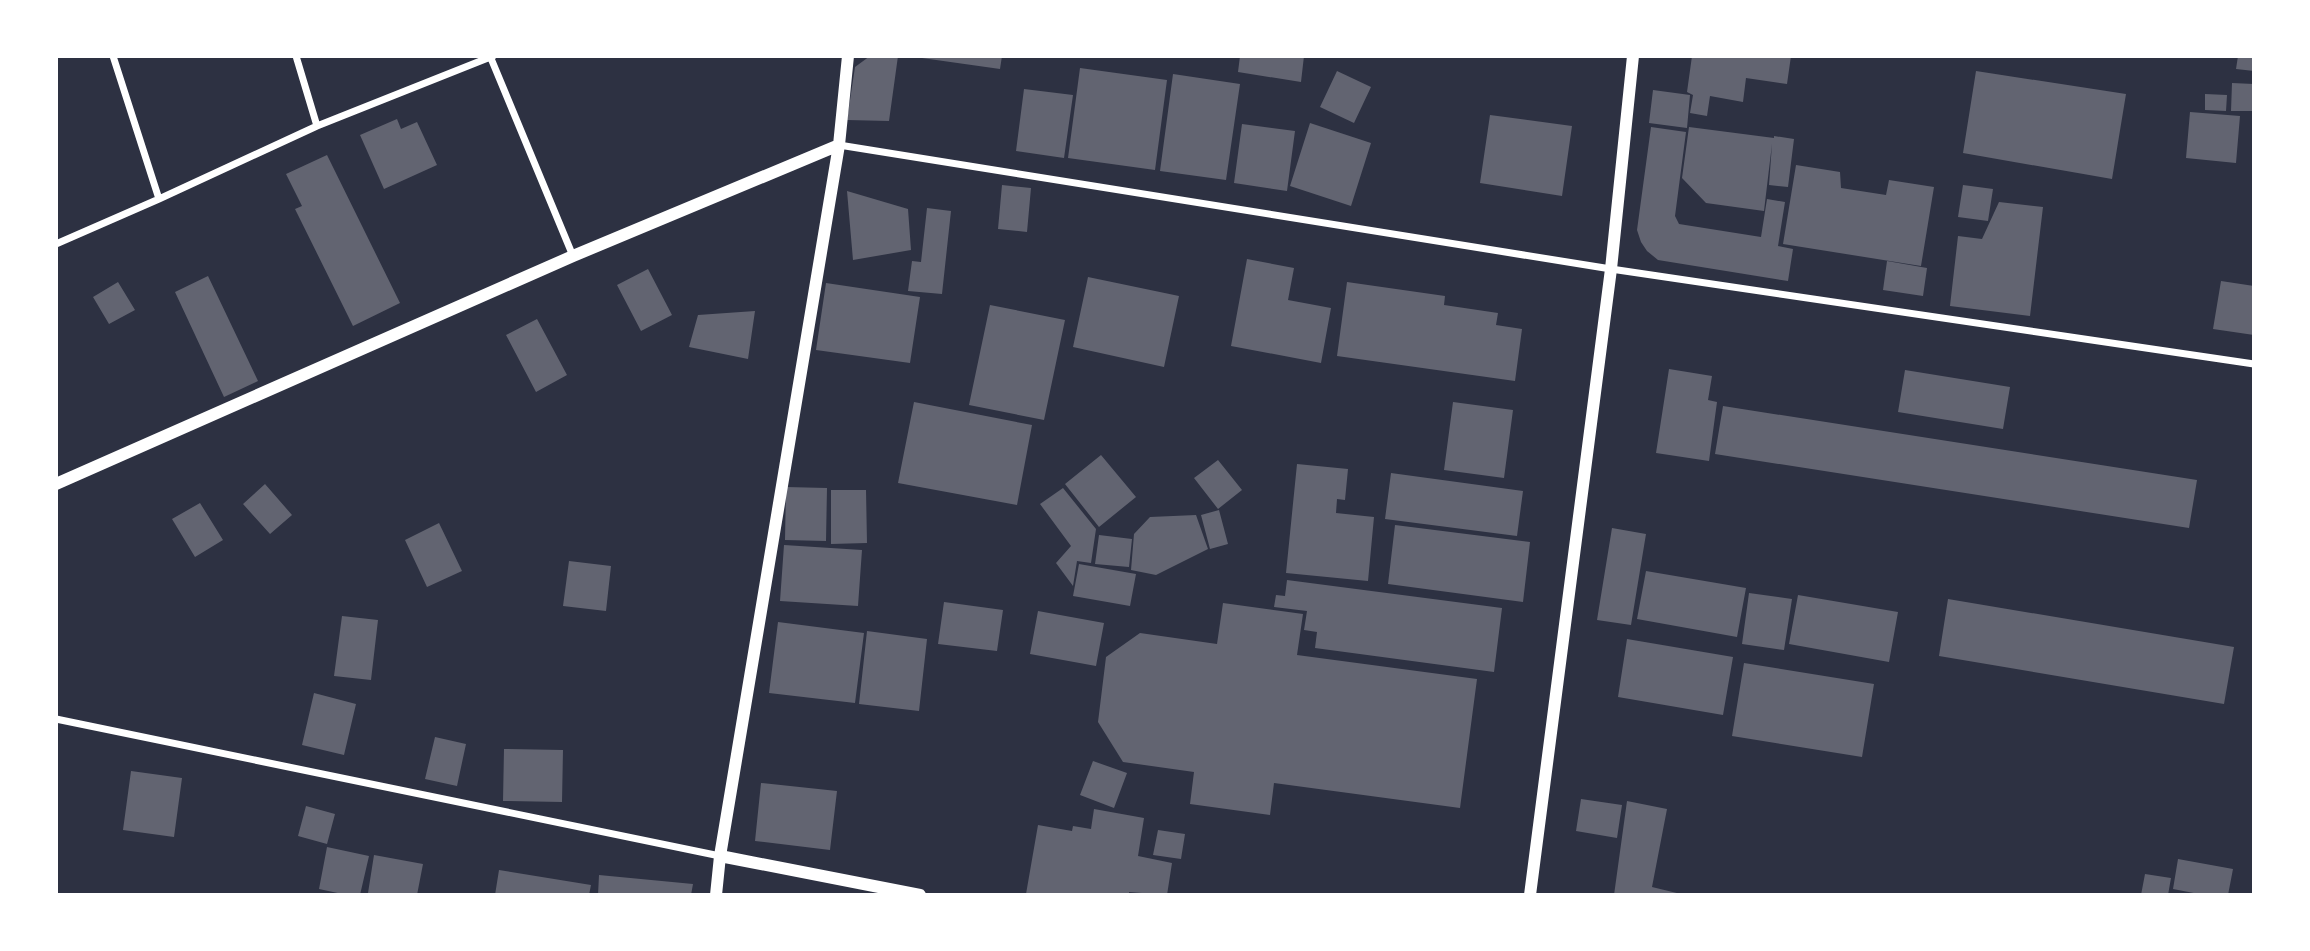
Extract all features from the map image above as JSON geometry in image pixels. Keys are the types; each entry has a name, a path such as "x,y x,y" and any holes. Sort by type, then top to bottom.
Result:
{"street":[{"path":"113,56 159,200"},
{"path":"296,56 317,126"},
{"path":"56,244 159,200 317,126 491,56 573,256"},
{"path":"716,895 720,856 839,145 848,56"},
{"path":"1530,895 1611,269 1633,56"},
{"path":"56,484 573,256 839,145 1611,269 2254,364"},
{"path":"56,719 920,895"}],"building":[{"path":"870,56 898,56 889,121 847,120 855,67"},
{"path":"922,56 1002,56 1000,69"},
{"path":"1240,56 1304,56 1301,82 1238,72"},
{"path":"1692,56 1791,56 1787,84 1746,78 1743,102 1710,96 1707,116 1690,113 1693,95 1687,92"},
{"path":"2238,56 2254,56 2254,71 2236,69"},
{"path":"1080,68 1167,80 1155,170 1068,158"},
{"path":"1337,71 1371,87 1354,123 1320,107"},
{"path":"1976,71 2126,94 2112,179 1963,153"},
{"path":"1173,74 1240,84 1226,180 1160,171"},
{"path":"2232,83 2254,84 2253,111 2231,111"},
{"path":"1024,89 1073,95 1064,158 1016,151"},
{"path":"1653,90 1690,95 1687,128 1649,123"},
{"path":"2205,94 2227,95 2226,111 2205,110"},
{"path":"2190,112 2240,116 2236,163 2186,158"},
{"path":"1490,115 1572,126 1562,196 1480,183"},
{"path":"397,119 401,129 417,122 437,165 384,189 360,135"},
{"path":"1310,123 1371,143 1351,206 1290,186"},
{"path":"1242,124 1295,131 1287,191 1234,183"},
{"path":"1651,127 1686,132 1675,216 1679,224 1761,237 1767,199 1785,202 1778,246 1793,249 1788,281 1658,260 1647,251 1637,230"},
{"path":"1689,127 1794,139 1788,187 1769,185 1772,144 1764,211 1706,203 1682,178"},
{"path":"327,155 400,303 353,326 295,209 302,206 286,174"},
{"path":"1796,165 1840,172 1841,188 1886,195 1889,180 1934,187 1921,266 1783,244"},
{"path":"1002,185 1031,188 1027,232 998,229"},
{"path":"1963,185 1993,189 1988,221 1958,217"},
{"path":"847,191 908,209 911,250 853,260"},
{"path":"1999,202 2043,207 2030,316 1950,306 1958,236 1982,239"},
{"path":"927,208 951,211 942,294 908,291 912,261 921,262"},
{"path":"1247,259 1294,268 1288,300 1331,308 1321,363 1231,346"},
{"path":"1887,261 1927,268 1923,296 1883,290"},
{"path":"648,269 672,315 641,331 617,285"},
{"path":"208,276 258,381 224,397 175,292"},
{"path":"1088,277 1179,296 1164,367 1073,347"},
{"path":"2221,281 2254,286 2254,335 2213,329"},
{"path":"118,282 135,310 109,324 93,297"},
{"path":"1347,282 1445,296 1444,305 1498,313 1496,325 1522,329 1515,381 1337,356"},
{"path":"826,283 920,297 910,363 816,350"},
{"path":"990,305 1065,320 1044,420 969,405"},
{"path":"755,311 748,359 689,347 698,315"},
{"path":"537,319 567,375 536,392 506,335"},
{"path":"1669,369 1712,376 1708,400 1717,402 1709,461 1656,453"},
{"path":"1905,370 2010,387 2003,429 1898,412"},
{"path":"914,402 1032,425 1017,505 898,483"},
{"path":"1453,402 1513,410 1504,478 1444,470"},
{"path":"1723,406 2197,480 2189,528 1715,454"},
{"path":"1101,455 1136,497 1099,527 1065,484"},
{"path":"1218,460 1242,490 1218,509 1194,478"},
{"path":"1297,464 1348,469 1345,500 1337,499 1336,513 1374,517 1368,581 1286,573"},
{"path":"1391,473 1523,491 1517,536 1385,519"},
{"path":"265,484 292,515 270,534 243,504"},
{"path":"786,487 827,488 826,541 785,540"},
{"path":"1063,488 1096,529 1091,563 1077,561 1073,586 1056,563 1071,546 1040,504"},
{"path":"831,490 866,490 867,543 831,544"},
{"path":"200,503 223,540 195,557 172,519"},
{"path":"1219,510 1228,544 1210,549 1201,515"},
{"path":"1196,515 1208,549 1156,575 1131,570 1134,534 1150,517"},
{"path":"439,523 462,571 427,587 405,540"},
{"path":"1395,525 1530,542 1523,602 1388,584"},
{"path":"1612,528 1646,534 1631,625 1597,620"},
{"path":"1099,535 1132,539 1129,567 1095,564"},
{"path":"784,545 862,550 858,606 780,601"},
{"path":"569,561 611,566 606,611 563,606"},
{"path":"1079,564 1136,574 1130,606 1073,596"},
{"path":"1646,571 1746,588 1737,637 1637,619"},
{"path":"1287,580 1502,608 1494,672 1315,648 1317,632 1304,630 1307,611 1274,607 1276,595 1285,596"},
{"path":"1749,593 1792,599 1784,650 1742,644"},
{"path":"1798,595 1898,612 1889,662 1789,644"},
{"path":"1948,599 2234,647 2224,704 1939,656"},
{"path":"944,602 1003,610 997,651 938,644"},
{"path":"1223,603 1303,614 1297,655 1477,679 1460,808 1274,783 1270,815 1190,804 1194,772 1123,762 1098,722 1106,657 1140,633 1217,644"},
{"path":"1038,611 1104,623 1096,666 1030,654"},
{"path":"342,616 378,620 371,680 334,676"},
{"path":"778,622 864,633 855,703 769,693"},
{"path":"867,631 927,639 919,711 859,704"},
{"path":"1627,639 1733,657 1723,715 1618,697"},
{"path":"1744,663 1874,684 1862,757 1732,736"},
{"path":"314,693 356,704 344,755 302,745"},
{"path":"435,737 466,744 457,786 425,779"},
{"path":"504,749 563,750 562,802 503,801"},
{"path":"1093,761 1127,773 1114,808 1080,795"},
{"path":"131,771 182,778 174,837 123,830"},
{"path":"761,783 837,791 830,850 755,841"},
{"path":"1581,799 1622,805 1617,838 1576,831"},
{"path":"1627,801 1667,809 1652,887 1685,895 1614,895"},
{"path":"306,806 335,814 327,844 298,836"},
{"path":"1094,809 1144,818 1138,856 1172,863 1167,895 1129,892 1129,895 1026,894 1038,825 1072,831 1073,826 1091,829"},
{"path":"1158,830 1185,834 1181,859 1153,855"},
{"path":"327,847 369,856 360,895 319,889"},
{"path":"374,855 423,864 417,895 368,893"},
{"path":"2178,859 2233,869 2228,895 2204,895 2173,889"},
{"path":"499,870 591,885 589,895 495,895"},
{"path":"2145,874 2171,878 2168,895 2141,895"},
{"path":"599,875 693,884 691,895 598,895"}]}
